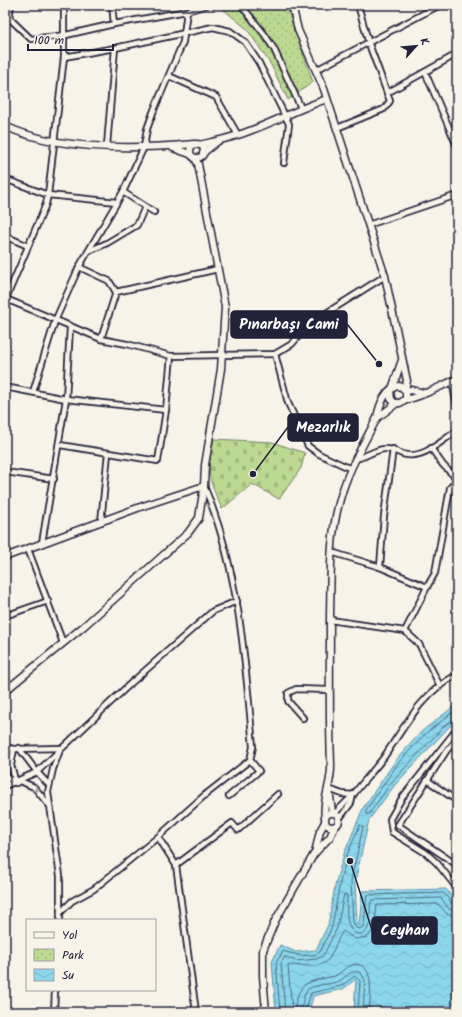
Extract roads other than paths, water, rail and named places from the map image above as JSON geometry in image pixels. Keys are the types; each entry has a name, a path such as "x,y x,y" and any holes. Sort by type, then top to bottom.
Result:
{"street":[{"path":"9,18 11,5"},
{"path":"64,5 66,35 48,195 5,300 101,339 127,344 171,356 275,354 292,344 309,324 385,276"},
{"path":"112,5 114,24"},
{"path":"5,14 31,38 66,35 114,24 187,11 207,5"},
{"path":"241,5 274,49 301,108"},
{"path":"292,5 298,30 328,99 385,276 407,381 406,399"},
{"path":"337,128 384,109 390,101 369,44 358,5"},
{"path":"316,70 369,44 440,5"},
{"path":"33,392 55,321 78,267 89,251 123,192 144,147 147,129 183,42 187,11"},
{"path":"64,57 116,48 213,27 230,31 246,42 259,63 286,116 289,124 284,164"},
{"path":"107,146 116,48"},
{"path":"387,93 457,54"},
{"path":"425,72 457,146"},
{"path":"169,76 216,97 238,135"},
{"path":"5,126 15,131 54,141 107,146 144,147 197,145 238,135 286,116 301,108 328,99"},
{"path":"169,146 193,156 200,157 219,140"},
{"path":"197,145 203,148 203,153"},
{"path":"5,691 63,643 188,533 199,518 204,486 205,465 220,369 225,307 198,164 193,156 191,148 197,145"},
{"path":"5,179 48,195 117,202"},
{"path":"123,192 144,207 154,212"},
{"path":"368,226 457,195"},
{"path":"89,251 107,243 137,225 144,207"},
{"path":"5,236 28,246"},
{"path":"78,267 109,280 116,292 115,301 101,339"},
{"path":"116,292 218,269"},
{"path":"42,543 60,445 66,399 70,327"},
{"path":"275,354 288,403 308,446 319,454 350,468"},
{"path":"60,445 158,461 166,410 171,356"},
{"path":"335,826 330,827 325,820 323,806 329,789 331,772 329,690 331,552 338,504 350,468 377,418 381,403 391,390 403,359"},
{"path":"377,418 406,399 418,398 424,393 454,380 457,406"},
{"path":"5,386 66,399 166,410"},
{"path":"391,390 400,386 406,390 424,393"},
{"path":"391,390 391,399 398,403"},
{"path":"355,459 384,449 393,450 407,455 420,454 432,448 457,431"},
{"path":"405,631 427,587 436,573 450,488 457,479 443,465 432,448"},
{"path":"380,567 384,516 393,450"},
{"path":"101,522 108,453"},
{"path":"5,472 54,479"},
{"path":"5,556 204,486"},
{"path":"60,913 72,901 94,889 158,838 206,795 250,760 253,747 237,601 221,533 204,486"},
{"path":"28,549 63,643"},
{"path":"331,552 380,567 427,587"},
{"path":"5,616 48,601"},
{"path":"16,783 37,772 130,684 213,611 237,601"},
{"path":"330,620 405,631 418,644 440,686"},
{"path":"314,854 320,831 328,814 333,813 353,795 384,757 421,702 440,686 457,676"},
{"path":"303,718 288,701 288,693 296,689 329,690"},
{"path":"457,729 402,798 390,819 392,832 426,853 437,863 457,888"},
{"path":"457,740 447,750 398,825 457,865"},
{"path":"5,748 61,748"},
{"path":"20,748 37,772 49,785"},
{"path":"60,919 60,876 48,792 61,748"},
{"path":"14,749 11,765 16,783"},
{"path":"229,796 259,771 250,760"},
{"path":"5,776 16,783"},
{"path":"427,780 457,802"},
{"path":"5,786 20,781 34,787 49,805"},
{"path":"329,789 342,794 353,795"},
{"path":"329,789 333,813 339,819"},
{"path":"176,865 232,823 238,830 278,794"},
{"path":"266,1012 262,976 263,950 275,921 314,854 330,837 339,819 351,803 353,795"},
{"path":"158,838 176,865 196,1012"},
{"path":"54,1012 55,991"}],"water":[{"path":"457,704 457,722 449,727 394,786 369,820 355,882 357,922 359,926 362,891 446,889 457,904 457,1012 354,1012 356,979 343,989 313,996 309,1012 276,1012 272,962 280,945 296,952 316,950 328,925 336,881 344,854 363,808 396,760 422,731"}],"place":[{"name":"Pınarbaşı Cami","path":"379,364"},
{"name":"Mezarlık","path":"253,474"},
{"name":"Ceyhan","path":"350,861"}]}
